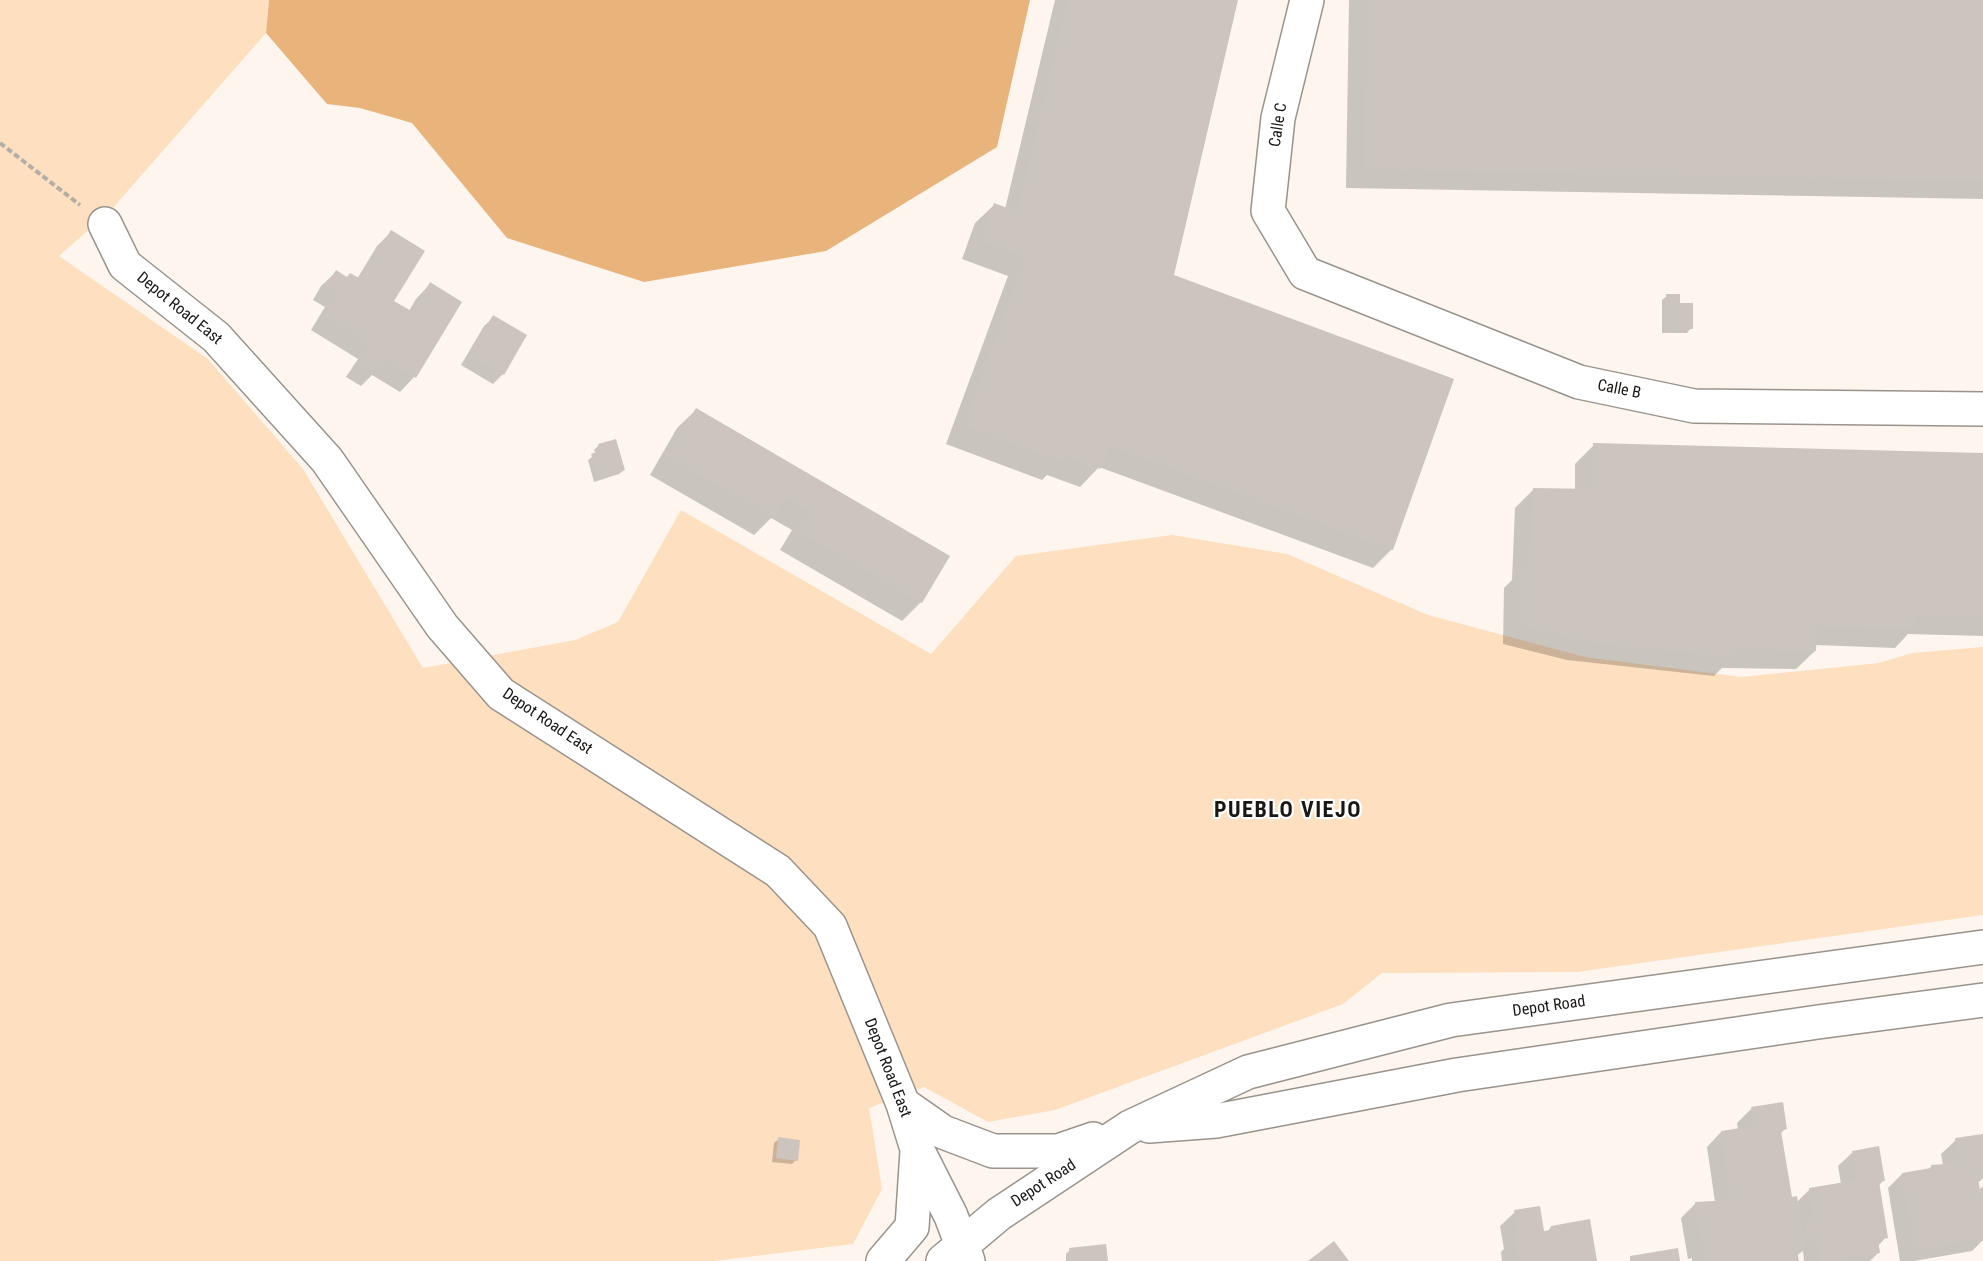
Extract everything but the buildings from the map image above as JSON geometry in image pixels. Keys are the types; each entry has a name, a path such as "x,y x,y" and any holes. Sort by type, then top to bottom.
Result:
{"street":[{"name":"Calle C","path":"1290,247 1268,211 1278,118 1307,0"},
{"name":"Depot Road East","path":"105,225 125,266 216,337 327,460 442,626 501,694 778,871 830,926 903,1104 917,1149 951,1216 958,1256"},
{"name":"Calle B","path":"1290,247 1305,273 1579,382 1694,406 1983,409"},
{"name":"Depot Road","path":"958,1256 999,1214 1130,1127 1248,1072 1451,1020 1983,947"},
{"name":"Depot Road","path":"1130,1127 1216,1121 1457,1075 1983,1000"},
{"path":"903,1104 943,1132 993,1151 1058,1151 1130,1127"},
{"path":"884,1261 912,1227 917,1149"}],"path":[{"path":"0,143 105,225"}],"shaded area":[{"path":"0,0 269,0 266,33 111,210 59,256 208,359 303,469 423,668 575,640 618,622 681,510 931,654 1016,556 1172,535 1287,554 1428,615 1585,657 1741,677 1879,663 1912,653 1983,647 1983,915 1577,972 1382,973 1343,1004 1055,1110 988,1122 924,1087 869,1108 882,1189 853,1244 714,1261 0,1261"},
{"path":"269,0 1030,0 997,147 826,251 644,282 507,238 412,123 360,108 327,104 266,33"}],"district":[{"name":"PUEBLO VIEJO","path":"1288,811"}]}
